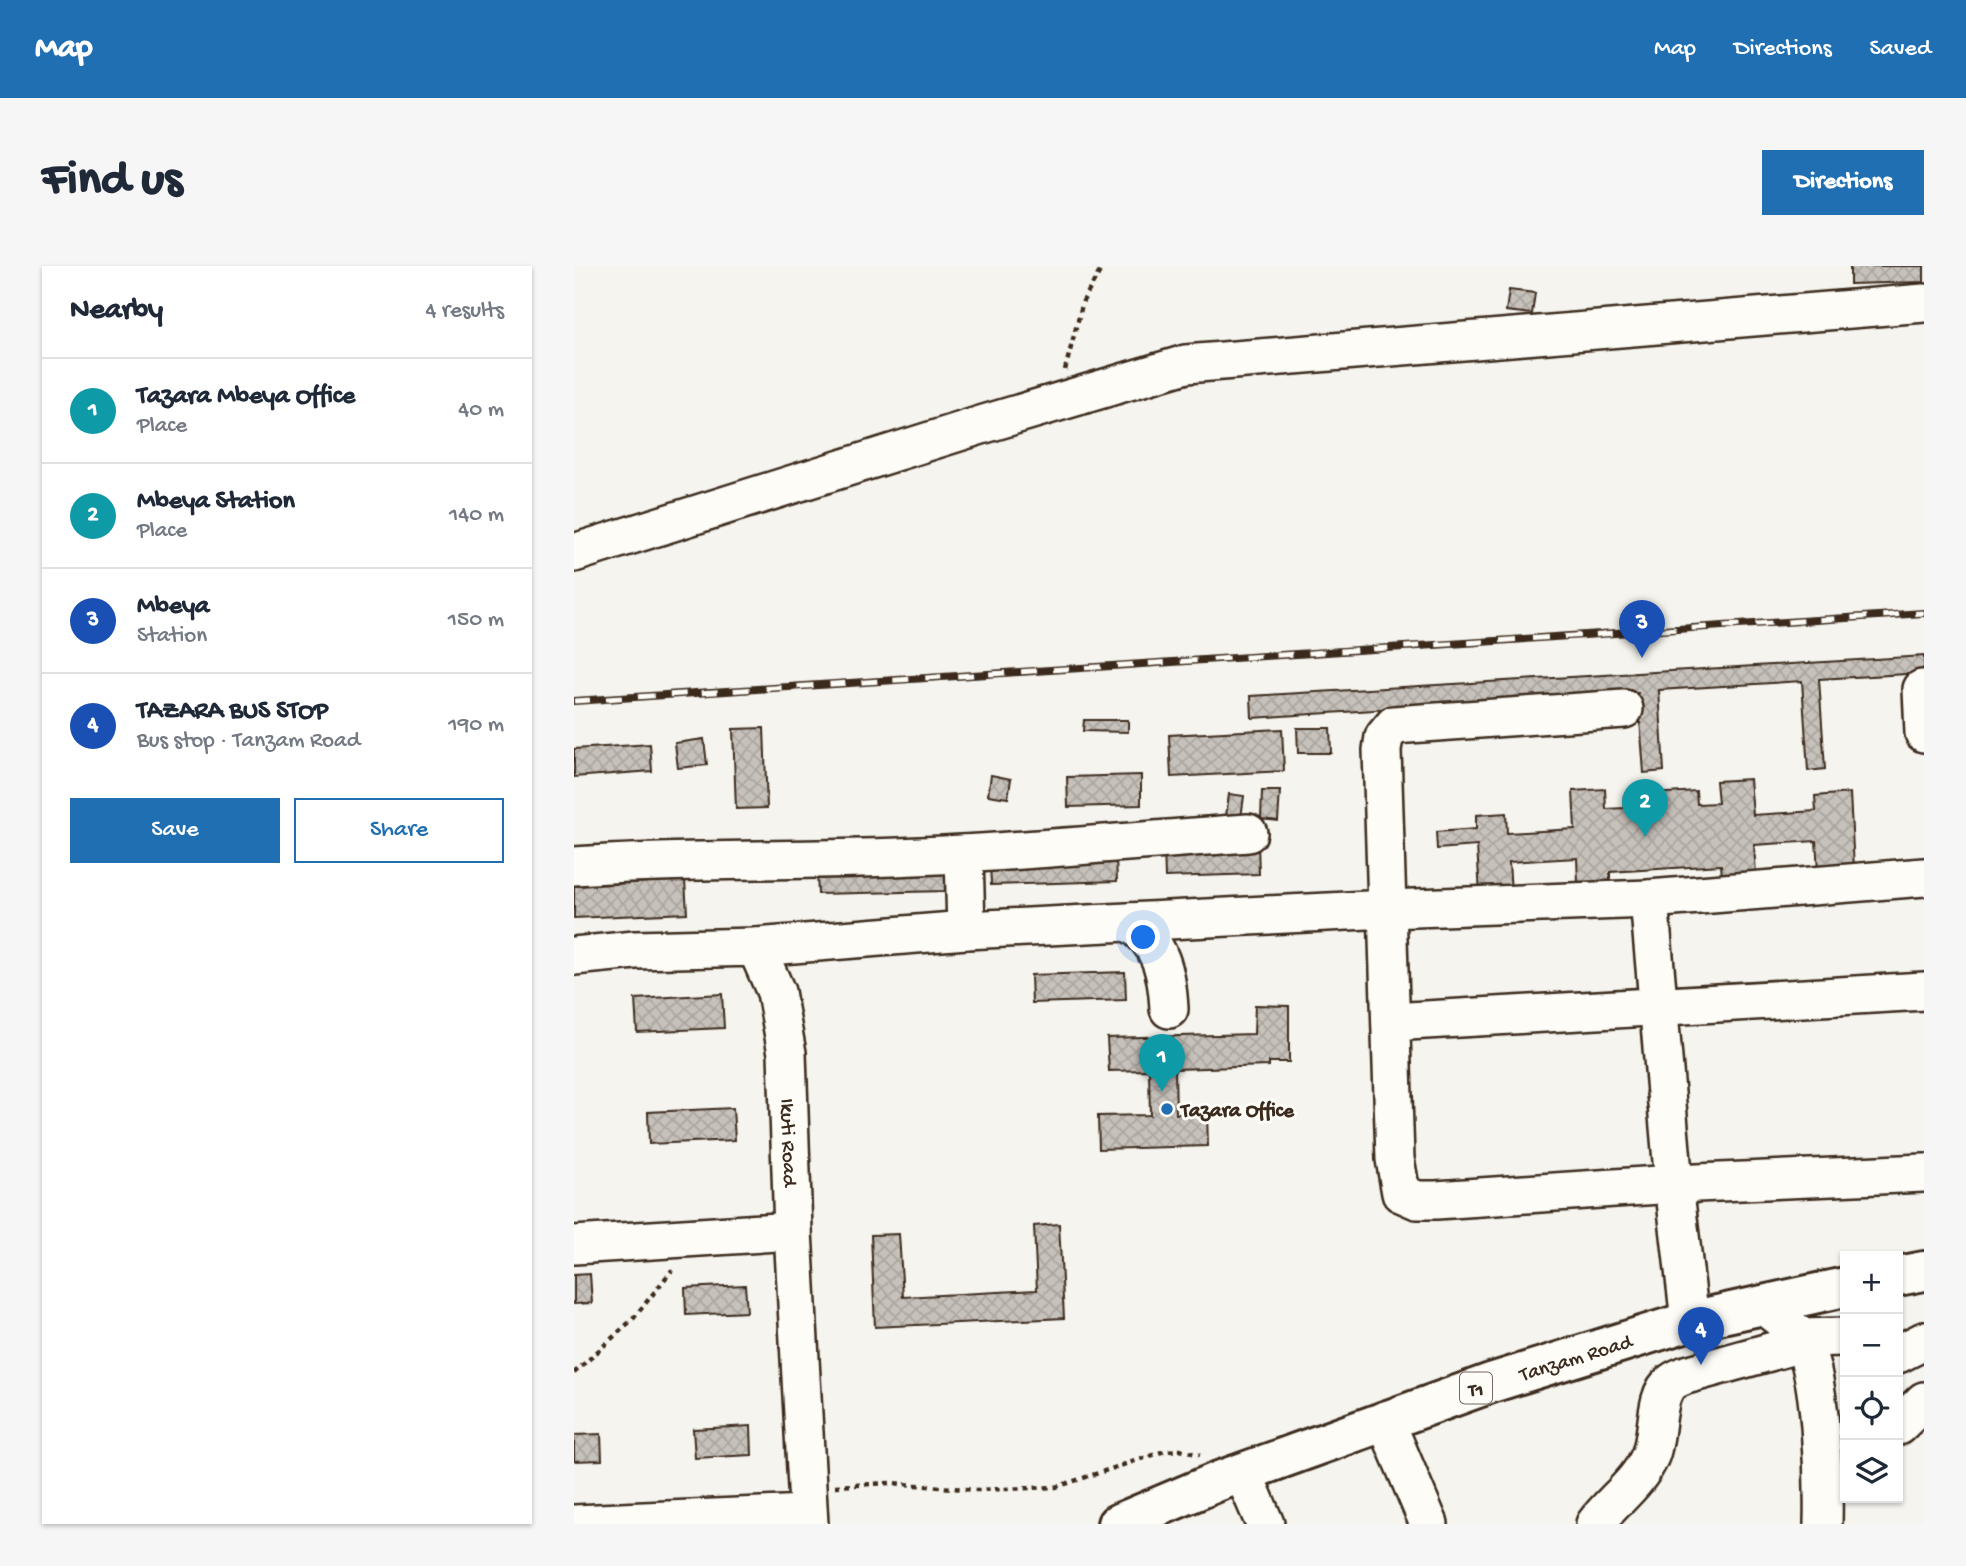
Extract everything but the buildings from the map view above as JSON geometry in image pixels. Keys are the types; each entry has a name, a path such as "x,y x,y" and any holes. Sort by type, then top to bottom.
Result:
{"highway":[{"path":"1903,1275 1924,1271"},
{"name":"Tanzam Road","path":"1117,1524 1241,1474 1491,1383 1690,1321 1840,1288"}],"street":[{"path":"574,553 1186,364 1924,303"},
{"path":"1922,689 1924,733"},
{"path":"1624,709 1394,725 1384,737 1382,750 1395,1159 1401,1193 1417,1200 1436,1200 1674,1184 1924,1173"},
{"path":"574,866 687,860 964,854 1248,833"},
{"path":"964,854 966,930"},
{"path":"574,956 635,950 756,947 966,930 1388,909 1650,900 1924,877"},
{"path":"1650,900 1674,1184 1690,1321"},
{"path":"1129,922 1150,938 1157,950 1168,988 1169,1009"},
{"name":"Ikuti Road","path":"756,947 776,992 788,1053 793,1231 807,1509"},
{"path":"1391,1022 1924,991"},
{"path":"574,1245 793,1231"},
{"path":"1763,1305 1801,1341 1815,1382 1833,1464 1823,1524"},
{"path":"1595,1524 1627,1492 1651,1455 1662,1393 1670,1383 1686,1375 1801,1341 1840,1337"},
{"path":"1903,1352 1924,1341"},
{"path":"1903,1357 1924,1367"},
{"path":"1903,1421 1924,1401"},
{"path":"1385,1420 1429,1524"},
{"path":"1241,1474 1265,1524"},
{"path":"574,1524 807,1509"}],"path":[{"path":"1040,408 1059,384 1083,300 1103,266"},
{"path":"574,1373 633,1318 679,1263"},
{"path":"807,1509 873,1483 967,1490 1056,1487 1165,1451 1180,1450 1212,1459 1241,1474"}],"railway":[{"path":"574,701 1924,613"}],"place":[{"name":"Mbeya","path":"1642,658"},
{"name":"Mbeya Station","path":"1645,837"},
{"name":"Tazara Mbeya Office","path":"1162,1092"},
{"name":"Tazara Office","path":"1167,1109"},
{"name":"TAZARA BUS STOP","path":"1701,1365"}]}
